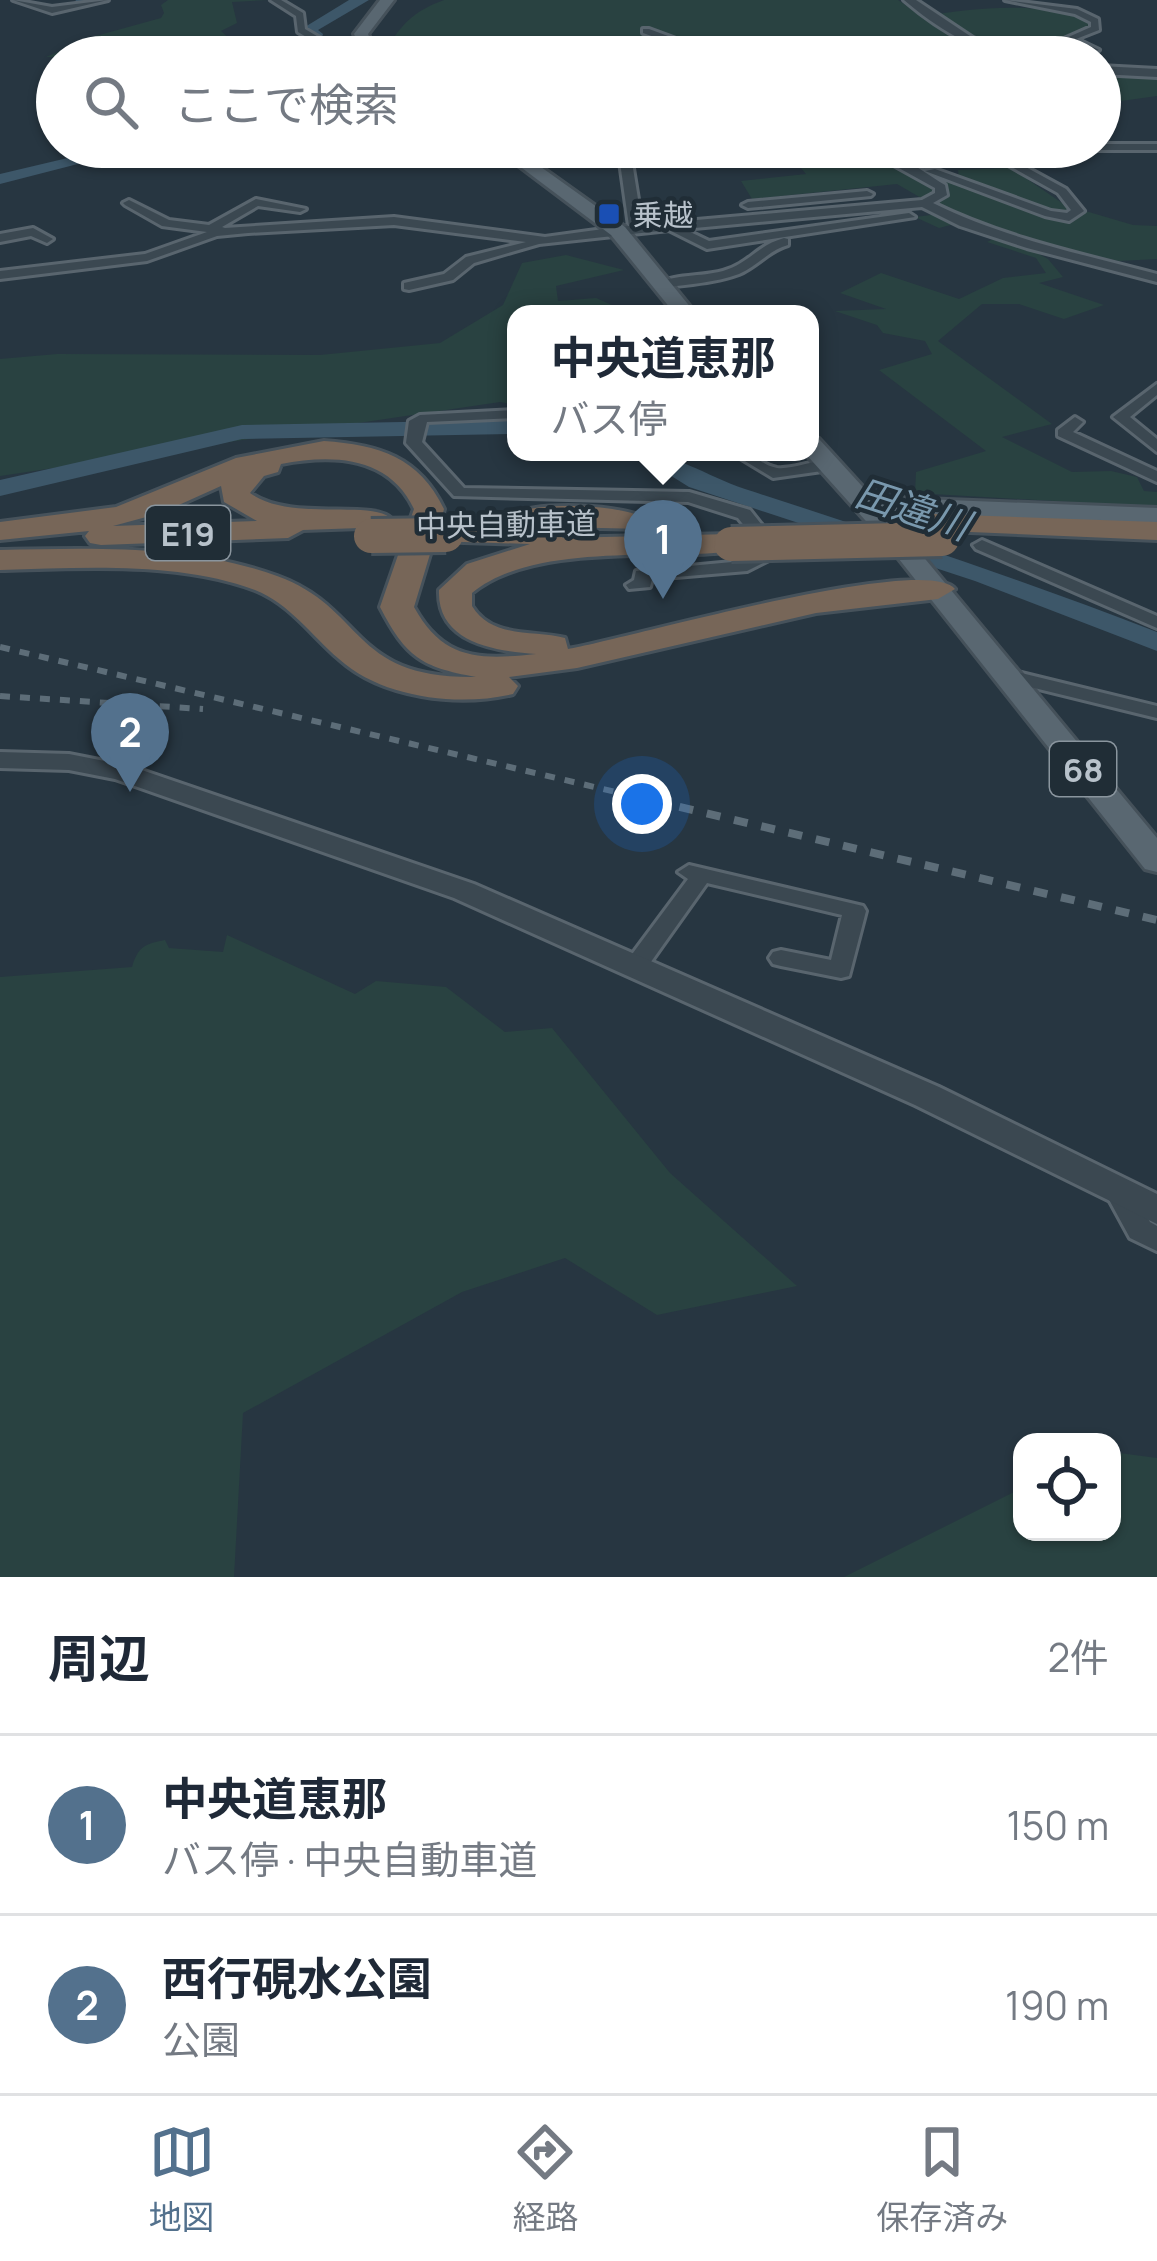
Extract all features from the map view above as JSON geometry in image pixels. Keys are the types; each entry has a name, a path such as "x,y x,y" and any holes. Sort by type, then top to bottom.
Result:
{"highway":[{"path":"0,531 73,524 136,511 261,459 320,452 373,456 398,464 424,491 429,509 397,607 401,622 425,647 477,666 524,667 614,651 672,632"},
{"path":"374,528 268,514 243,502 235,487 254,470 295,459 358,460 391,472 413,494 415,507 383,604 390,632 405,649 458,672 536,679"},
{"name":"中央自動車道","path":"0,541 634,522 729,533"},
{"path":"947,524 998,540 1157,536"},
{"path":"938,590 832,599 672,632 556,645 513,643 469,626 456,609 454,596 482,568 524,555 729,533 947,524 1157,536"},
{"name":"中央自動車道","path":"448,526 729,533"},
{"name":"中央自動車道","path":"0,550 374,528"},
{"path":"0,560 142,564 242,576 291,595 363,662 412,682 485,688 938,590"}],"main road":[{"path":"363,36 387,0"},
{"path":"532,168 624,231 679,305"},
{"name":"68","path":"819,454 868,505 1157,861"},
{"path":"868,505 947,524 1157,516"}],"street":[{"path":"17,0 52,10 104,0"},
{"path":"275,0 300,15 302,30 311,36"},
{"path":"909,0 963,36"},
{"path":"1009,0 1084,15 1096,28 1076,36"},
{"path":"646,31 660,36"},
{"path":"1121,71 1157,73"},
{"path":"1121,147 1157,147"},
{"path":"622,168 624,231"},
{"path":"410,286 448,277 470,260 545,241 921,203 941,194 941,187 909,168"},
{"path":"920,168 1049,214 1069,217 1078,211 1062,191 1019,168"},
{"path":"696,223 695,210 899,191 964,223 1157,278"},
{"path":"210,229 256,202 300,209"},
{"path":"662,284 699,281 756,265 776,243 852,235 794,216 777,202"},
{"path":"129,203 166,223 210,229 394,220 545,241"},
{"path":"674,228 707,245 911,218 894,206"},
{"path":"0,275 147,257 227,230"},
{"path":"0,238 33,232 47,238"},
{"path":"1157,388 1121,417 1157,447"},
{"path":"507,414 424,418 417,421 414,443 460,493 689,496 744,514 771,548 770,555 748,566 642,575 644,583 635,586"},
{"path":"1075,422 1063,433 1157,477"},
{"path":"752,461 773,473 829,465"},
{"path":"998,540 1157,623"},
{"path":"1009,676 1157,712"},
{"path":"0,760 69,762 122,772 464,890 927,1096 1157,1210"},
{"path":"635,967 696,874 855,911 841,970 781,958"},
{"path":"1120,1194 1140,1230 1157,1240"}],"green space":[{"path":"168,0 268,0 232,2 237,23 221,31 226,36 96,36 161,18 161,5"},
{"path":"444,0 898,0 922,16 1028,8 1090,22 1082,36 395,36 426,8"},
{"path":"1121,76 1157,79 1157,96 1121,101"},
{"path":"801,168 912,168 944,180 959,178 958,170 1011,168 1065,205 1133,225 1157,226 1157,259 1119,261 1040,244 1024,246 1048,259 1063,277 1039,283 1104,305 1064,319 1019,304 982,304 938,341 1052,424 1002,437 1072,472 1111,471 1137,477 1144,491 1157,492 1157,507 915,493 916,472 986,451 879,370 932,354 925,341 883,333 877,325 835,311 886,309 840,293 881,273 959,299 1003,278 1046,273 1036,258 987,242 1008,232 966,221 939,228 915,217 947,213 897,184 752,199 741,181 806,174"},
{"path":"566,255 624,270 556,286 558,301 596,298 612,305 507,305 507,403 0,476 0,359 57,354 320,355 440,343 503,305 522,263"},
{"path":"227,935 355,994 376,981 446,987 505,1032 552,1028 670,1173 797,1286 657,1315 565,1258 462,1292 243,1413 234,1577 0,1577 0,977 132,967 143,948 165,940 169,948 223,952"},
{"path":"1121,1453 1157,1458 1157,1577 844,1577 1013,1492 1013,1541 1121,1541"}],"waterway":[{"path":"77,0 96,0"},
{"path":"316,36 307,30 362,0"},
{"path":"0,179 47,168"},
{"name":"田違川","path":"0,488 242,432 507,427"},
{"name":"田違川","path":"661,461 698,482 985,575 1157,642"}],"railway":[{"path":"0,647 637,797"},
{"path":"0,696 203,709"},
{"path":"625,794 1157,920"}],"place":[{"name":"乗越","path":"609,214"},
{"name":"中央道恵那","path":"663,599"},
{"name":"西行硯水公園","path":"130,792"}]}
